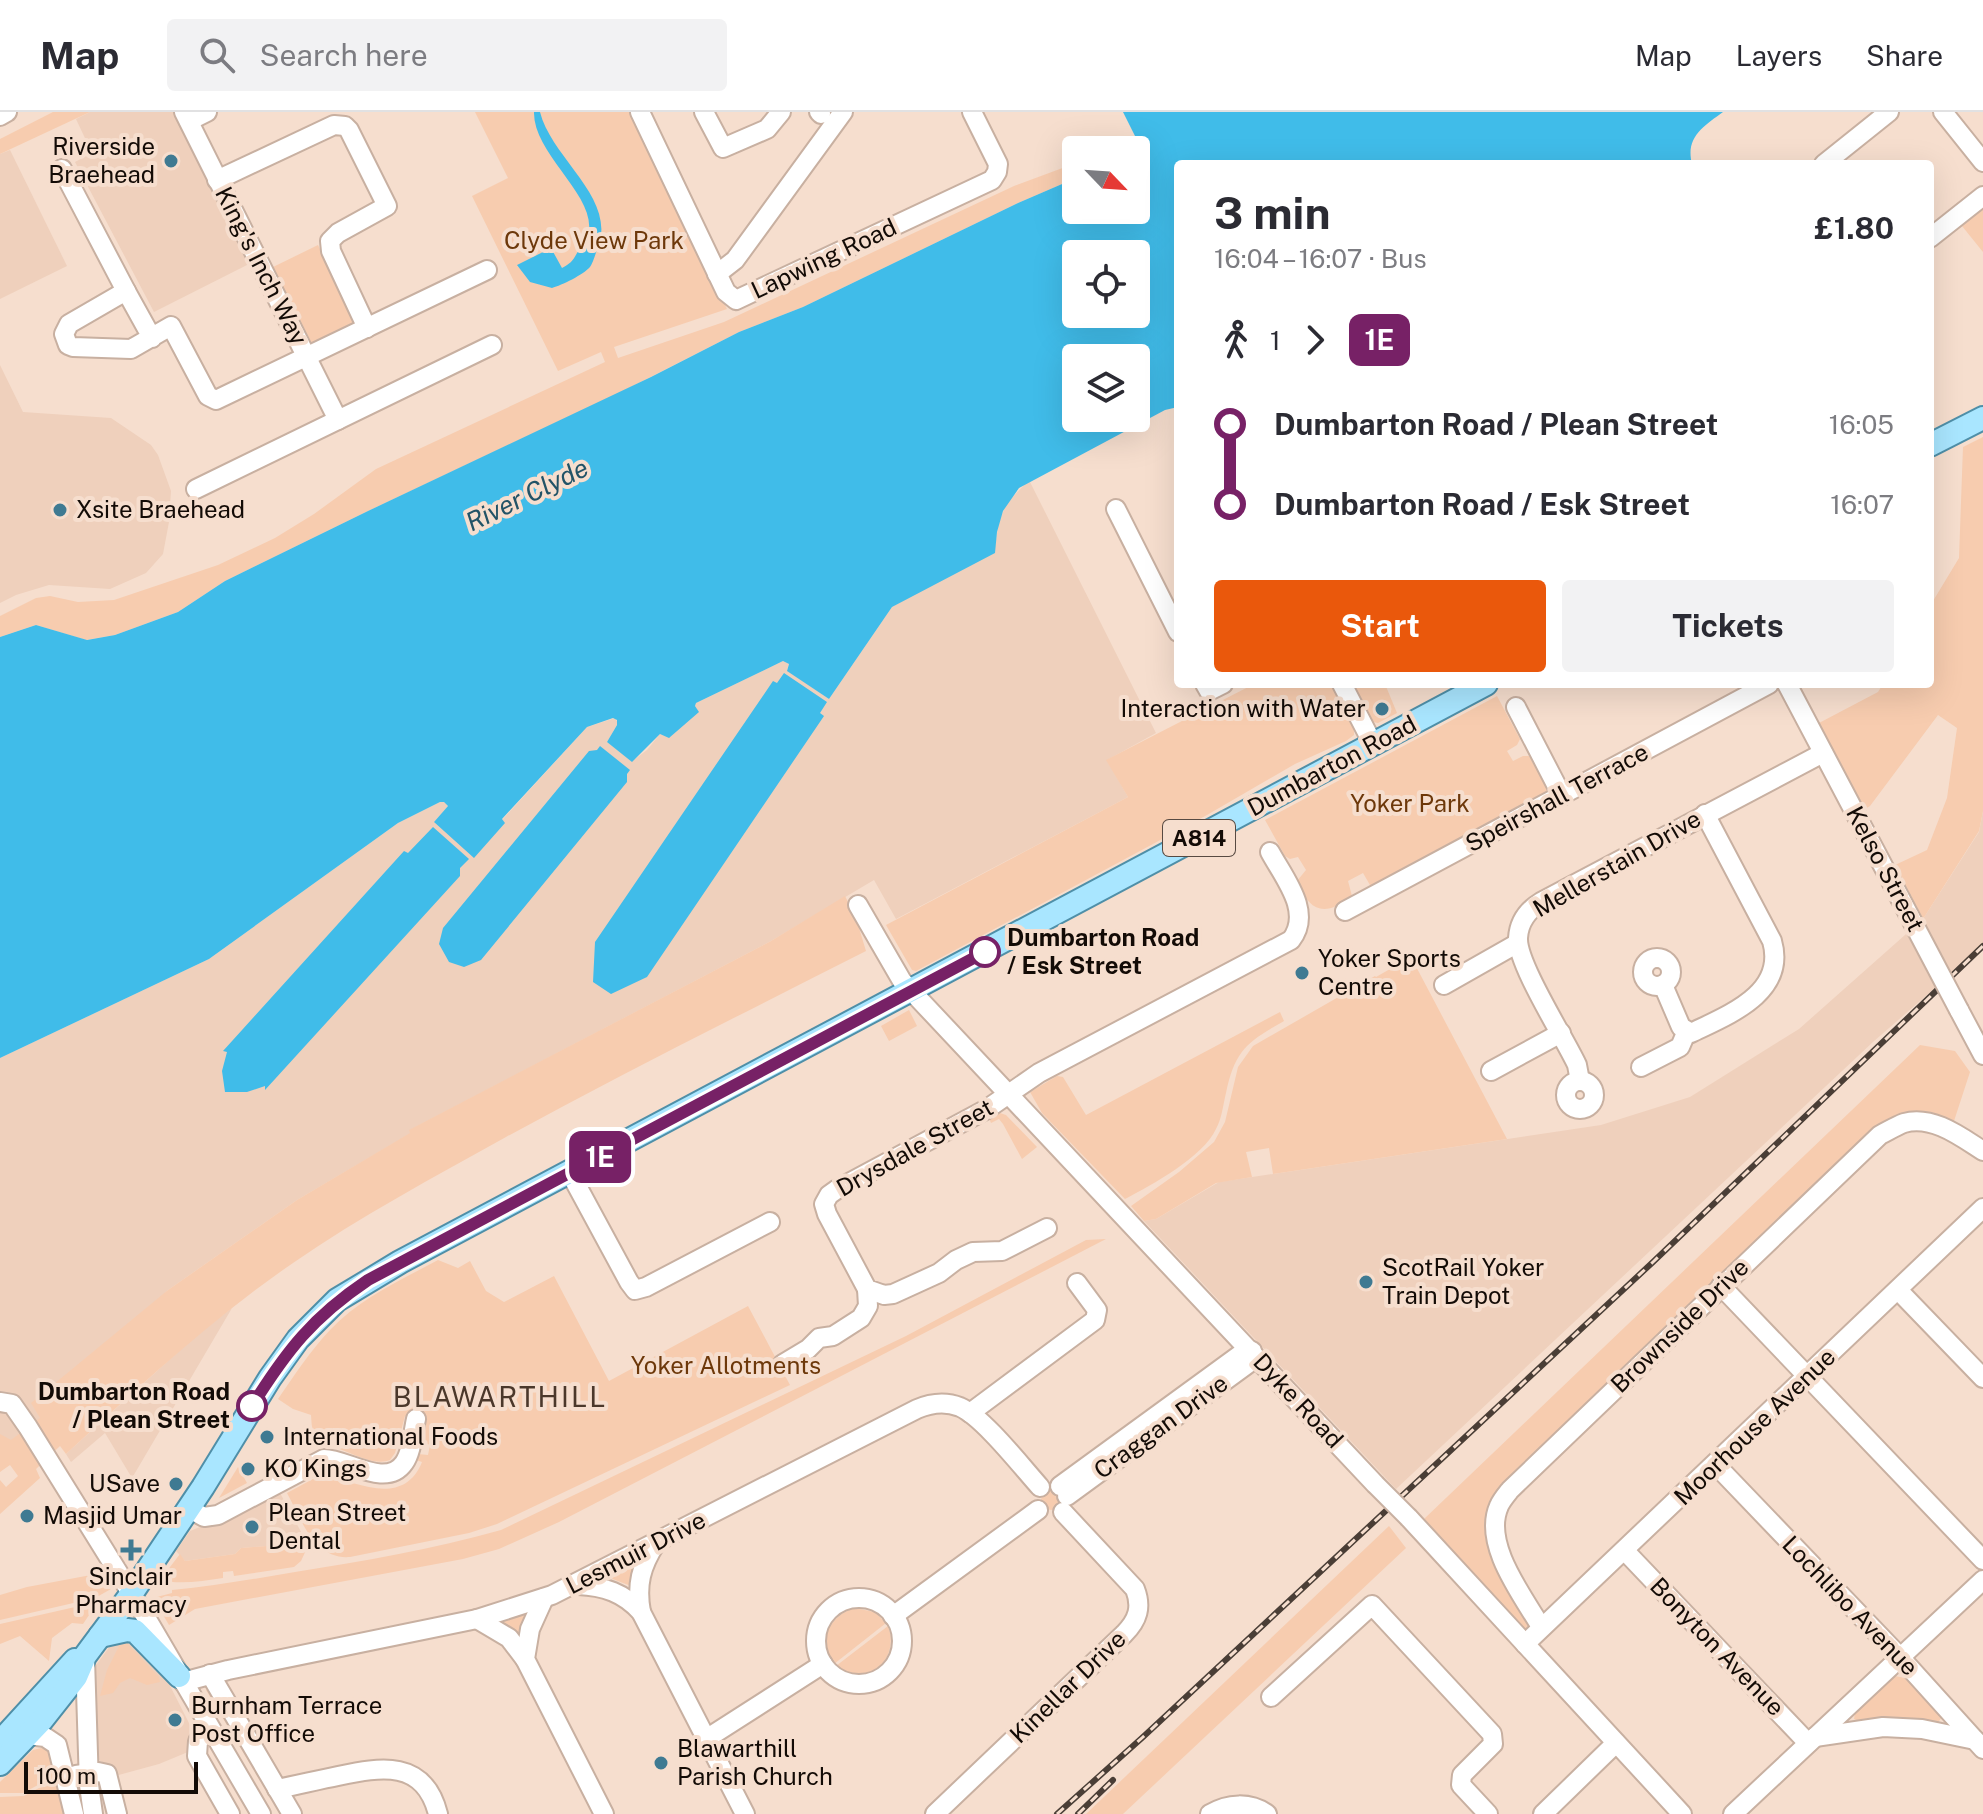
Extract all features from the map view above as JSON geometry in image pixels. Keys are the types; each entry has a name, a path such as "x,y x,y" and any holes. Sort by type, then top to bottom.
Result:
{"main road":[{"path":"1934,443 1974,423"},
{"name":"Dumbarton Road","path":"0,1764 76,1677 85,1656 132,1593 285,1356 337,1300 400,1262 1478,688"},
{"path":"100,1636 135,1631 181,1679"},
{"name":"Dumbarton Road","path":"0,1742 68,1665 85,1656"}],"street":[{"path":"0,116 7,112"},
{"path":"186,117 207,112"},
{"name":"Lapwing Road","path":"640,112 717,274 729,296 739,300 992,180 998,164 972,112"},
{"path":"704,112 723,148 767,129 781,112"},
{"path":"717,274 735,260 843,112"},
{"path":"1829,160 1889,112"},
{"path":"1943,112 1983,162"},
{"name":"King's Inch Way","path":"186,117 338,420"},
{"path":"217,180 334,125 345,126 387,206 338,233 330,241 331,251 367,328"},
{"path":"62,169 152,338"},
{"path":"1934,235 1983,196"},
{"path":"126,291 69,324 64,340 73,347 131,349 171,326 208,396 216,400 487,270"},
{"path":"196,489 492,345"},
{"path":"1116,509 1174,620"},
{"path":"1344,688 1373,744"},
{"name":"Speirshall Terrace","path":"1345,911 1762,688"},
{"name":"Kelso Street","path":"1789,688 1983,1055"},
{"path":"1516,707 1562,796"},
{"name":"Mellerstain Drive","path":"1580,1081 1579,1069 1524,962 1518,943 1522,921 1527,913 1541,902 1823,753"},
{"path":"1686,1033 1694,1032 1753,1000 1766,984 1774,961 1772,941 1705,814"},
{"name":"Drysdale Street","path":"867,1289 827,1214 824,1204 829,1195 980,1114 1039,1073 1285,945 1297,933 1299,907 1270,852"},
{"name":"Dyke Road","path":"858,905 894,970 911,991 1409,1518 1682,1814"},
{"path":"1444,985 1471,980 1518,943"},
{"path":"1663,985 1686,1033"},
{"path":"1491,1071 1561,1033"},
{"path":"1641,1067 1680,1047 1686,1033"},
{"name":"Brownside Drive","path":"1541,1627 1499,1553 1495,1522 1499,1506 1526,1473 1880,1135 1906,1123 1929,1123 1950,1130 1983,1151"},
{"path":"570,1173 635,1290 770,1222"},
{"name":"Moorhouse Avenue","path":"1525,1644 1983,1208"},
{"path":"783,1364 808,1349 819,1338 833,1336 861,1318 868,1306 867,1289 879,1295 893,1294 939,1273 973,1252 1002,1251 1047,1228"},
{"path":"1040,1487 970,1413 1095,1320 1097,1310 1077,1283"},
{"path":"1721,1286 1983,1560"},
{"path":"1898,1290 1983,1378"},
{"name":"Craggan Drive","path":"1063,1498 1241,1354 1252,1351"},
{"path":"6,1403 132,1593 209,1730 261,1814"},
{"name":"Lesmuir Drive","path":"181,1679 477,1619 544,1598 576,1585 917,1409 943,1403 970,1413"},
{"path":"188,1508 204,1517 218,1515 324,1459 373,1473 391,1473 407,1456 416,1419"},
{"name":"Lochlibo Avenue","path":"1715,1464 1979,1744"},
{"path":"1050,1484 1063,1498 1049,1517 1038,1510 1035,1495 1040,1487 1050,1484"},
{"name":"Kinellar Drive","path":"935,1814 1136,1620 1139,1604 1135,1589 1063,1498"},
{"path":"893,1616 1038,1510"},
{"path":"641,1612 638,1589 641,1573 656,1543"},
{"name":"Bonyton Avenue","path":"1625,1551 1812,1740"},
{"path":"1733,1814 1983,1580"},
{"path":"576,1585 608,1589 628,1599 641,1612 745,1814"},
{"path":"525,1659 530,1629 544,1598"},
{"path":"851,1599 874,1601 893,1616 898,1625 901,1648 898,1659 883,1677 873,1682 850,1683 830,1673 823,1664 816,1642 817,1630 822,1619 839,1603 851,1599"},
{"path":"1271,1697 1372,1605 1492,1734 1493,1744 1462,1775 1460,1781 1488,1814"},
{"path":"477,1619 509,1638 525,1659 604,1814"},
{"path":"85,1656 88,1773 93,1814"},
{"path":"706,1739 823,1664"},
{"path":"210,1674 292,1814"},
{"path":"1812,1740 1883,1727 1922,1729 1979,1744"},
{"path":"209,1730 198,1741 197,1756 230,1814"},
{"path":"28,1735 45,1737 57,1745 74,1814"},
{"path":"1543,1814 1616,1743"},
{"path":"277,1789 376,1768 396,1769 423,1784 438,1814"},
{"path":"67,1778 101,1772 110,1777 117,1814"},
{"path":"1210,1814 1233,1805 1247,1806 1267,1814"}],"shaded area":[{"path":"90,112 174,112 249,264 154,312 75,162 92,153 76,119"},
{"path":"10,150 67,266 0,299 0,154"},
{"path":"0,365 23,412 111,418 151,445 158,455 171,491 163,554 146,573 110,589 49,585 0,603"},
{"path":"1029,480 1156,733 1107,760 1128,797 896,919 874,880 771,941 410,1130 411,1133 297,1200 168,1290 41,1418 0,1449 0,1058 209,959 398,823 440,802 448,806 434,822 505,823 502,820 587,727 615,718 618,723 607,742 635,759 660,734 670,737 698,711 696,703 783,661 789,664 787,670 829,699 892,607 995,546 999,521 1007,503"},
{"path":"1983,811 1983,946 1873,1042 1396,1489 1144,1221 1156,1219 1219,1182 1601,1125 1690,1097 1799,1029 1923,919 1979,832"},
{"path":"232,1308 132,1478 105,1433 71,1462 66,1454 200,1332"},
{"path":"279,1491 307,1543 241,1548 235,1554 185,1561 176,1551 190,1531 216,1526"},
{"path":"127,1635 163,1672 190,1725 191,1734 187,1743 188,1752 115,1776 110,1767 96,1758 94,1668 113,1642"}],"green space":[{"path":"53,112 90,112 0,154 0,139"},
{"name":"Clyde View Park","path":"475,112 631,112 727,309 614,347 618,358 724,322 1014,186 1062,168 1062,184 803,307 739,332 619,393 368,511 225,581 178,612 115,635 86,640 36,625 0,637 0,616 36,598 50,596 78,602 114,600 218,565 275,538 376,469 605,362 601,352 558,371 472,196 508,178"},
{"path":"1983,209 1983,252 1962,226"},
{"path":"318,245 356,322 309,345 271,268"},
{"path":"1983,437 1983,811 1979,831 1923,919 1895,865 1927,850 1947,798 1957,728 1938,715 1865,809 1819,723 1880,688 1934,688 1934,599 1959,558 1963,447"},
{"path":"1246,688 1334,688 1354,726 1354,735 1346,741 1295,764 1207,815 916,971 912,970 886,925 1128,797 1106,760"},
{"path":"1354,688 1387,688 1397,713 1378,723 1373,722"},
{"name":"Yoker Park","path":"1497,696 1520,739 1507,751 1513,761 1529,756 1549,792 1375,885 1370,885 1363,873 1348,881 1352,896 1334,907 1319,908 1307,900 1297,881 1306,870 1298,857 1290,859 1285,856 1265,820"},
{"path":"845,896 856,918 866,951 551,1113 398,1197 319,1246 204,1330 66,1454 60,1446 36,1469 40,1478 0,1514 0,1480 6,1487 18,1476 10,1465 0,1472 0,1434 11,1440 40,1418 31,1403 168,1290 297,1200 410,1133 409,1130 771,941"},
{"path":"1411,957 1507,1139 1273,1174 1269,1148 1246,1152 1252,1177 1216,1183 1156,1219 1144,1221 1131,1206 1214,1142 1225,1122 1238,1067 1253,1046"},
{"path":"909,1010 917,1026 889,1041 881,1026"},
{"path":"1280,1012 1284,1021 1252,1042 1239,1057 1230,1078 1220,1120 1200,1150 1176,1169 1125,1199 1042,1113 1030,1092 1057,1076 1063,1077 1086,1115"},
{"path":"1920,1045 1955,1051 1970,1072 1954,1121 1919,1116 1879,1130 1746,1251 1619,1373 1489,1518 1535,1627 1526,1636 1424,1519"},
{"path":"1000,1113 1006,1115 1037,1147 1022,1159 999,1119 991,1123 989,1118"},
{"path":"1106,1239 559,1522 499,1549 463,1559 195,1609 169,1625 153,1598 172,1593 172,1590 373,1559 501,1530 906,1336 1086,1240"},
{"name":"Yoker Allotments","path":"438,1260 458,1268 470,1261 486,1291 504,1302 554,1276 609,1381 748,1306 790,1385 497,1524 469,1533 350,1557 338,1556 327,1552 310,1536 287,1493 324,1473 379,1488 404,1484 414,1476 422,1462 413,1459 418,1454 428,1455 430,1445 421,1441 422,1421 405,1416 395,1453 390,1460 373,1461 320,1445 312,1429 311,1415 293,1409 278,1399 316,1346 341,1319 381,1291"},
{"path":"238,1467 247,1483 219,1498"},
{"path":"1047,1490 1055,1490 1061,1500 1055,1510 1047,1510 1041,1504 1041,1496"},
{"path":"1389,1526 1406,1548 1123,1814 1086,1814"},
{"path":"305,1535 308,1546 301,1561 294,1567 234,1576 233,1571 223,1572 223,1578 199,1581 160,1580 180,1554 185,1561 235,1554 241,1548 306,1543"},
{"path":"628,1565 635,1567 631,1586 610,1578 611,1574"},
{"path":"102,1575 111,1589 95,1598 0,1620 0,1595"},
{"path":"84,1605 102,1607 91,1612 83,1624 72,1623 52,1638 49,1661 20,1636 0,1644 0,1624"},
{"path":"854,1608 875,1612 886,1623 834,1664 826,1647 828,1630 838,1617"},
{"path":"523,1613 527,1615 520,1636 501,1624 503,1620"},
{"path":"888,1626 891,1639 889,1650 878,1668 858,1674 836,1666"},
{"path":"125,1641 159,1677 160,1682 147,1685 130,1678 120,1683 113,1693 100,1696 107,1670 121,1642"},
{"path":"1895,1676 1905,1678 1942,1717 1937,1724 1901,1718 1854,1719 1855,1713"},
{"path":"211,1687 287,1814 280,1814 206,1690"},
{"path":"41,1748 51,1756 57,1780 23,1793 0,1793 0,1782 33,1750"},
{"path":"57,1784 63,1814 0,1814 0,1797 24,1796"}],"water":[{"path":"534,112 540,112 557,147 592,197 599,214 601,231 590,267 552,288 530,282 517,265 551,248 562,268 573,259 586,240 589,221 584,206 544,144 536,128"},
{"name":"River Clyde","path":"1123,112 1723,112 1703,127 1694,139 1692,160 1174,160 1174,408 1150,418 1150,344 1062,344 1062,432 1124,432 1019,488 1003,511 995,553 892,607 829,699 787,671 789,664 783,661 696,703 699,712 669,738 660,734 632,762 607,742 617,720 613,718 587,727 502,819 505,823 474,858 434,822 448,806 440,802 398,823 209,959 0,1058 0,637 36,625 87,640 115,635 178,612 225,581 368,511 739,332 803,307 1062,184 1062,224 1150,224 1150,136 1135,136"},
{"path":"784,673 827,702 820,713 824,716 647,977 611,994 593,982 595,942 773,681 777,683"},
{"path":"600,746 630,770 627,782 481,960 464,967 449,962 439,944 443,928 589,751 597,750"},
{"path":"433,827 469,859 460,868 460,876 265,1090 265,1086 247,1092 225,1092 222,1071 227,1052 223,1051 404,851 408,853"}],"railway":[{"path":"1057,1814 1653,1262 1983,946"},
{"path":"1078,1814 1113,1780"}],"bus line":[{"name":"1E","path":"252,1406 307,1329 337,1300 368,1280 985,952"}],"place":[{"name":"Riverside Braehead","path":"171,161"},
{"name":"Xsite Braehead","path":"60,510"},
{"name":"Interaction with Water","path":"1382,709"},
{"name":"Dumbarton Road / Esk Street","path":"985,952"},
{"name":"Yoker Sports Centre","path":"1302,973"},
{"name":"ScotRail Yoker Train Depot","path":"1366,1282"},
{"name":"Dumbarton Road / Plean Street","path":"252,1406"},
{"name":"International Foods","path":"267,1437"},
{"name":"KO Kings","path":"248,1469"},
{"name":"USave","path":"176,1484"},
{"name":"Masjid Umar","path":"27,1516"},
{"name":"Plean Street Dental","path":"252,1527"},
{"name":"Sinclair Pharmacy","path":"131,1550"},
{"name":"Burnham Terrace Post Office","path":"175,1720"},
{"name":"Blawarthill Parish Church","path":"661,1763"}],"district":[{"name":"BLAWARTHILL","path":"500,1397"}]}
